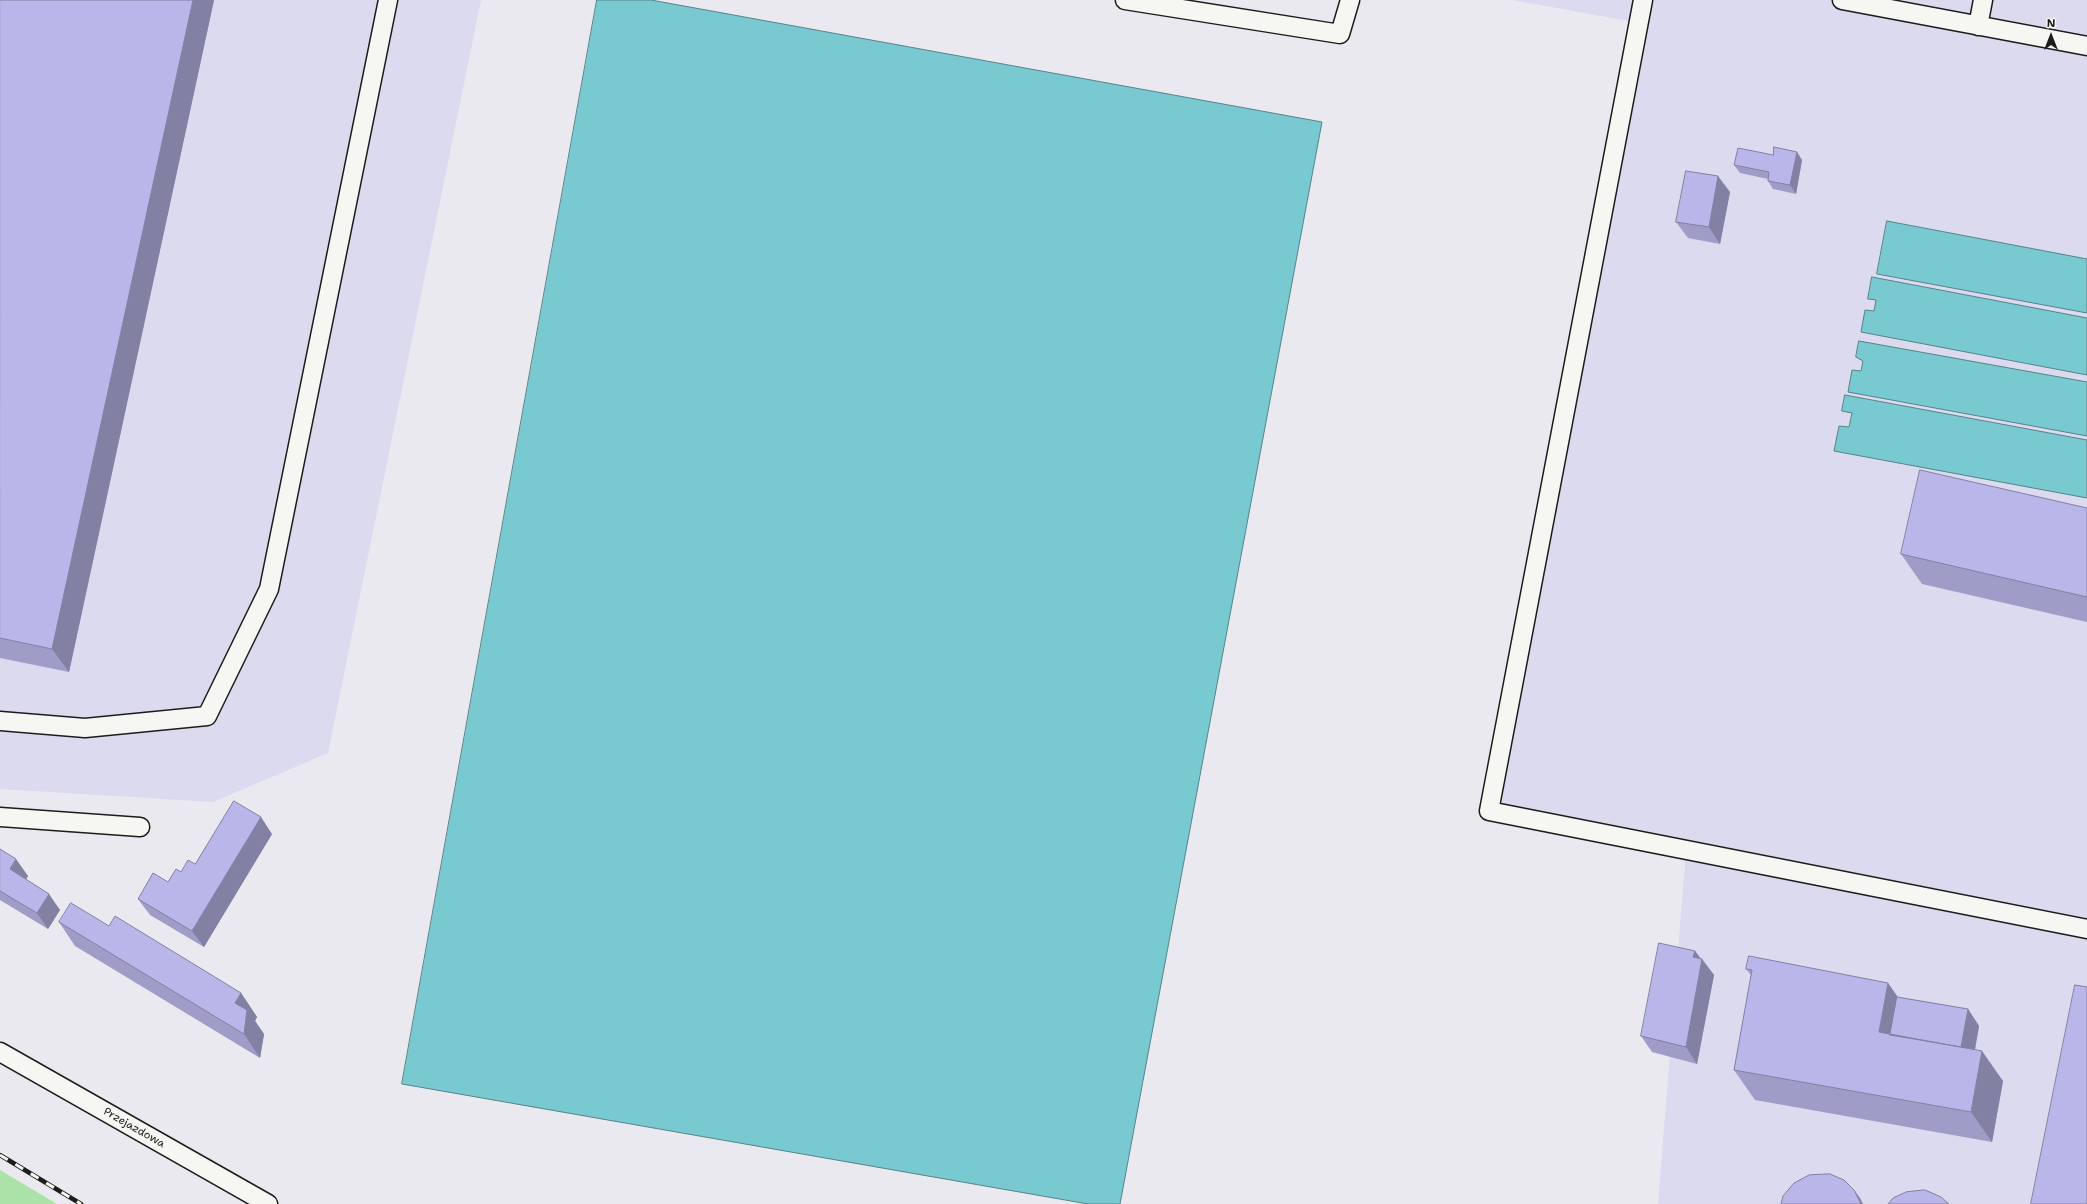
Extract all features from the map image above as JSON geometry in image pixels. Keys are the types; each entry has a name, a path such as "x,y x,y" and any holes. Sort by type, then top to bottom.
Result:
{"lane":[{"path":"0,721 85,728 207,716 269,589 388,0"},
{"path":"1125,0 1340,34 1350,0"},
{"path":"1644,0 1489,811 2087,929"},
{"path":"1842,0 2087,46"},
{"path":"1978,26 1983,0"},
{"path":"0,817 140,828"},
{"name":"Przejazdowa","path":"0,1052 268,1204"}],"shaded area":[{"path":"0,0 481,0 328,753 213,802 0,789"},
{"path":"1512,0 2087,0 2087,1204 1658,1204 1686,850 1489,811 1640,23"}],"green space":[{"path":"0,1170 57,1204 0,1204"}],"water":[{"path":"597,0 651,0 1322,122 1120,1204 1088,1204 402,1084"},
{"path":"1887,221 2087,259 2087,313 1877,274"},
{"path":"1872,277 2087,318 2087,375 1861,332 1865,310 1874,311 1876,300 1868,299"},
{"path":"1859,341 2087,382 2087,436 1848,392 1852,370 1861,371 1863,361 1856,357"},
{"path":"1845,395 2087,440 2087,498 1834,451 1839,426 1849,427 1852,413 1842,411"}],"building":[{"path":"0,0 193,0 52,649 0,638"},
{"path":"1774,147 1797,152 1790,185 1768,181 1769,172 1734,165 1738,148 1773,155"},
{"path":"1686,171 1718,176 1709,227 1676,222"},
{"path":"1920,470 2087,508 2087,597 1901,554"},
{"path":"234,801 261,817 192,931 138,899 153,873 168,882 176,869 181,872 188,860 195,864"},
{"path":"0,849 16,859 10,869 49,894 37,913 0,891"},
{"path":"71,903 109,926 115,916 241,993 235,1003 247,1010 244,1034 59,922"},
{"path":"1659,943 1695,951 1693,957 1702,959 1686,1047 1641,1036"},
{"path":"1749,956 1888,983 1879,1032 1982,1051 1971,1112 1734,1070 1752,970 1746,969"},
{"path":"2075,985 2087,987 2087,1204 2031,1204"},
{"path":"1897,997 1968,1009 1961,1047 1890,1035"},
{"path":"1830,1174 1844,1180 1854,1190 1861,1204 1781,1204 1783,1196 1794,1183 1809,1175"},
{"path":"1925,1190 1941,1197 1949,1204 1888,1204 1893,1198 1906,1192"}],"railway":[{"path":"0,1155 81,1204"}]}
